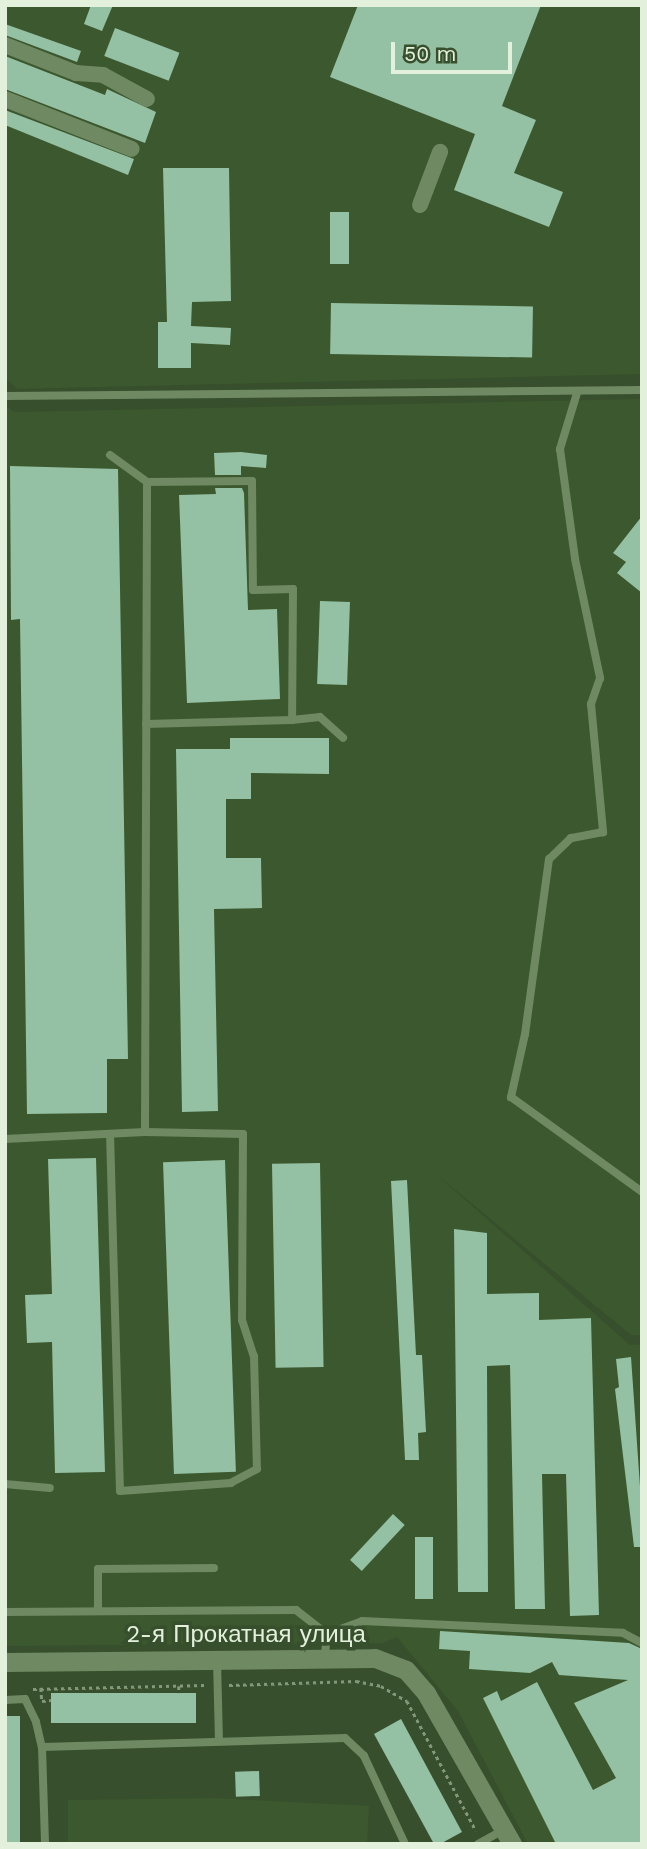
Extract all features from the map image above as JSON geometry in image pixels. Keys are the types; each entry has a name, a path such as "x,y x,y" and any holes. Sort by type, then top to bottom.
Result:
{"street":[{"path":"5,45 76,73 103,75 147,99"},
{"path":"5,99 132,149"},
{"path":"420,205 440,152"},
{"name":"2-я Прокатная улица","path":"5,1662 217,1656 325,1655 375,1658 405,1670 426,1693 508,1837"}],"lane":[{"path":"5,396 577,393 642,390"},
{"path":"577,393 560,449 575,559 600,678 591,704 603,832 571,838 549,859 525,1034 511,1097 642,1192"},
{"path":"110,455 147,482 252,481 253,590 293,589 292,720"},
{"path":"145,1132 147,482"},
{"path":"146,724 320,718 343,737"},
{"path":"5,1139 145,1132 243,1134 242,1320 254,1356 257,1469 231,1483 120,1492 110,1134"},
{"path":"5,1484 50,1488"},
{"path":"99,1611 98,1569 215,1568"},
{"path":"5,1612 296,1610 327,1634"},
{"path":"327,1634 362,1621 436,1621 622,1633 642,1643"},
{"path":"325,1655 327,1634"},
{"path":"217,1656 219,1741"},
{"path":"5,1700 26,1699 42,1747 45,1844"},
{"path":"42,1747 345,1738 364,1756 405,1844"},
{"path":"480,1843 508,1837"}],"path":[{"path":"29,1689 356,1681 381,1686 407,1701 480,1843"},
{"path":"179,1686 179,1693"},
{"path":"41,1688 42,1701 51,1700"}],"shaded area":[{"path":"5,5 642,5 642,374 17,389 5,378"},
{"path":"642,399 642,1335 631,1335 436,1174 630,1345 642,1344 642,1844 528,1844 458,1711 397,1637 382,1643 5,1646 5,405 14,412"},
{"path":"214,1798 369,1806 367,1844 68,1844 68,1800"}],"building":[{"path":"91,5 113,5 102,31 84,24"},
{"path":"358,5 541,5 502,106 536,120 514,173 563,192 549,227 454,190 475,134 330,77"},
{"path":"5,24 81,51 77,62 5,35"},
{"path":"115,28 179,53 169,81 104,56"},
{"path":"5,56 105,95 107,89 156,112 145,143 5,89"},
{"path":"5,110 134,159 128,175 5,125"},
{"path":"163,168 229,168 231,301 192,302 191,326 231,328 230,345 191,343 191,368 158,368 158,322 167,322"},
{"path":"330,212 349,212 349,264 330,264"},
{"path":"331,303 533,307 532,358 330,354"},
{"path":"214,453 267,455 266,468 241,466 241,475 215,475"},
{"path":"10,466 118,469 128,1059 107,1059 107,1113 27,1114 20,619 11,620"},
{"path":"215,488 242,488 244,493 248,610 277,609 280,699 187,703 179,495 216,494"},
{"path":"642,516 642,593 617,573 626,562 613,553"},
{"path":"320,601 350,602 347,685 317,684"},
{"path":"230,738 329,738 329,774 251,773 251,799 226,799 226,858 261,858 262,908 214,909 218,1111 182,1112 176,749 230,749"},
{"path":"96,1158 105,1472 55,1473 52,1342 27,1343 25,1295 52,1294 48,1159"},
{"path":"225,1160 236,1472 174,1474 163,1162"},
{"path":"320,1163 324,1367 276,1368 272,1164"},
{"path":"407,1180 416,1355 422,1355 426,1432 418,1433 419,1460 405,1460 391,1181"},
{"path":"454,1229 487,1233 487,1294 539,1293 539,1320 591,1318 599,1615 570,1616 566,1474 542,1474 545,1609 515,1609 510,1365 487,1366 488,1592 458,1592"},
{"path":"631,1357 642,1547 634,1547 615,1389 619,1387 616,1359"},
{"path":"393,1514 405,1525 362,1571 350,1560"},
{"path":"415,1537 433,1537 433,1599 415,1599"},
{"path":"440,1631 629,1643 642,1649 642,1844 556,1844 483,1698 497,1691 501,1701 537,1682 593,1790 616,1778 574,1703 628,1680 559,1675 552,1662 530,1673 469,1669 470,1651 439,1649"},
{"path":"51,1693 196,1693 196,1723 51,1723"},
{"path":"5,1716 20,1716 20,1844 5,1844"},
{"path":"401,1719 462,1832 440,1844 434,1844 374,1734"},
{"path":"259,1771 260,1796 236,1797 235,1772"}]}
